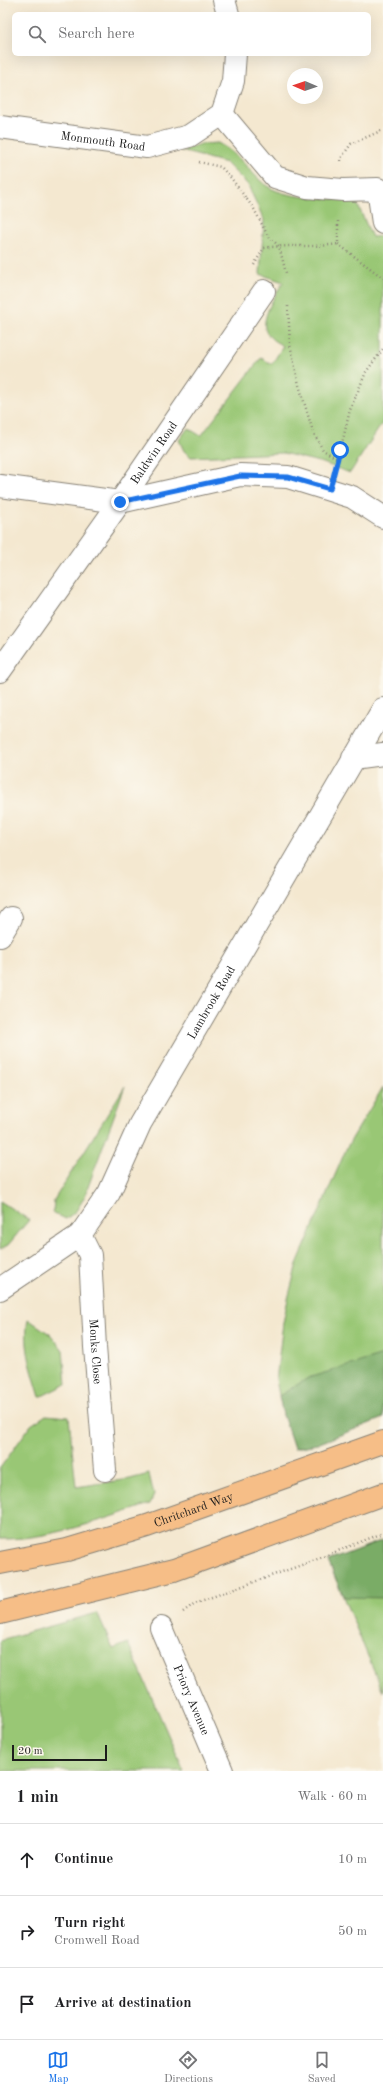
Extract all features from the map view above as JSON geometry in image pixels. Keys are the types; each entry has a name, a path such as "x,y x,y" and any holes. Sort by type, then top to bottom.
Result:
{"main road":[{"name":"Chritchard Way","path":"0,1563 33,1558 67,1550 147,1526 383,1442"},
{"path":"0,1613 174,1570 383,1494"},
{"path":"0,1552 33,1558"}],"street":[{"path":"224,0 227,12"},
{"path":"234,56 233,81 222,114 276,177 307,187 343,190 381,187 383,223"},
{"name":"Monmouth Road","path":"0,127 147,147 189,136 222,114"},
{"name":"Baldwin Road","path":"0,671 120,502 264,291"},
{"path":"0,486 120,502 240,476 288,477 330,489 362,502 383,517"},
{"name":"Lambrook Road","path":"0,1289 80,1235 110,1193 140,1124 383,709"},
{"path":"353,758 383,754"},
{"name":"Monks Close","path":"80,1235 90,1255 95,1347 105,1470"},
{"name":"Priory Avenue","path":"161,1628 222,1771"}],"path":[{"path":"338,244 383,278"},
{"path":"330,489 350,410 366,372 383,349"},
{"path":"161,1628 195,1603 310,1562 383,1533"}],"green space":[{"path":"218,143 232,152 263,183 272,189 295,196 356,201 372,237 383,236 383,422 350,473 323,463 283,453 191,457 184,451 179,440 188,428 201,436 261,358 272,364 283,346 270,337 266,331 265,325 268,310 283,282 260,274 264,220 248,185 226,163 181,151 201,144"},
{"path":"125,1086 84,1198 76,1211 66,1219 53,1213 54,1200"},
{"path":"383,1087 383,1418 317,1444 294,1448 283,1415 276,1380 283,1323 288,1299 297,1264 347,1147"},
{"path":"0,1201 29,1220 8,1245 0,1249"},
{"path":"28,1319 51,1335 63,1350 66,1384 40,1397 27,1349"},
{"path":"383,1355 383,1418 317,1444 294,1448 283,1415 279,1396 308,1378"},
{"path":"46,1415 69,1417 76,1487 130,1479 149,1474 154,1495 150,1504 76,1528 37,1536 0,1539 0,1468 31,1425"},
{"path":"383,1540 383,1692 328,1561"},
{"path":"383,1540 383,1598 344,1597 328,1561"},
{"path":"97,1613 113,1649 128,1643 184,1771 0,1771 0,1640"}],"route":[{"path":"120,502 240,476 288,477 330,489 340,450"}]}
